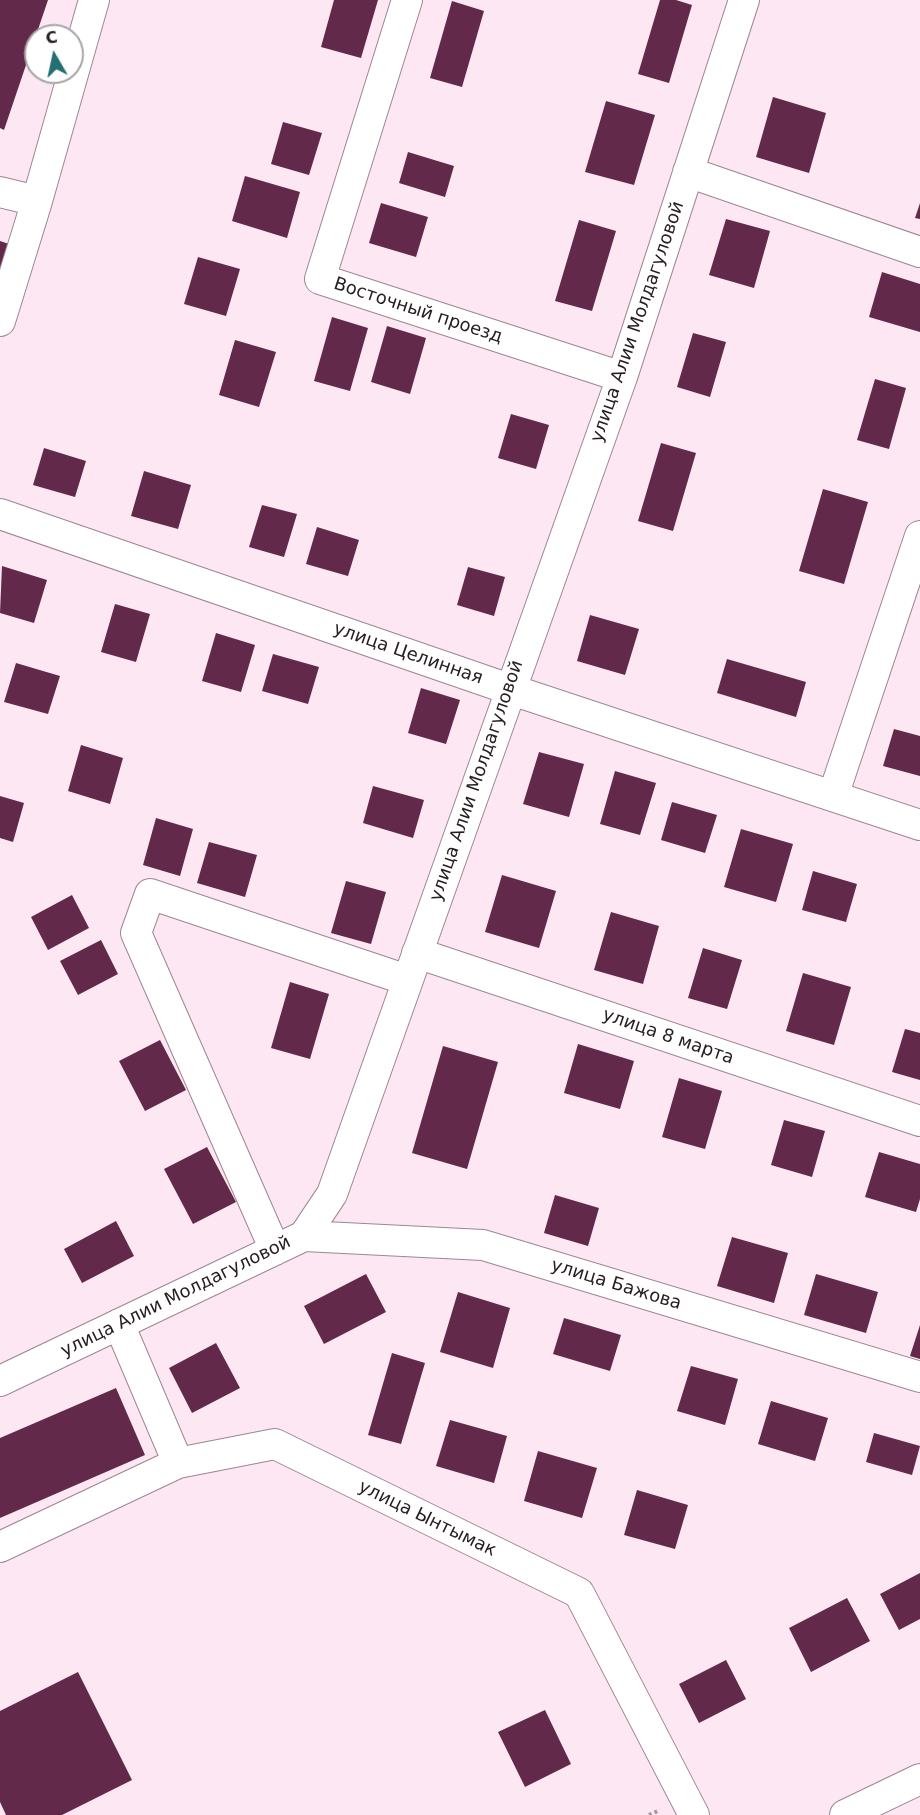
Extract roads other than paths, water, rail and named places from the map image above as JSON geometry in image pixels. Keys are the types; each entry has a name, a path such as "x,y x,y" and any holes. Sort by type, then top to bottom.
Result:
{"street":[{"path":"0,321 94,0"},
{"name":"Восточный проезд","path":"408,0 321,279 622,377"},
{"name":"улица Алии Молдагуловой","path":"0,1381 304,1236 332,1194 509,689 622,377 744,0"},
{"path":"688,172 920,252"},
{"path":"0,192 37,201"},
{"name":"улица Целинная","path":"0,514 509,689 920,825"},
{"path":"833,796 920,536"},
{"name":"улица 8 марта","path":"275,1250 135,933 150,894 412,966 920,1121"},
{"name":"улица Бажова","path":"304,1236 483,1245 920,1377"},
{"path":"119,1324 178,1463"},
{"name":"улица Ынтымак","path":"0,1547 178,1463 275,1444 579,1593 694,1815"},
{"path":"845,1815 876,1808 920,1779"}]}
